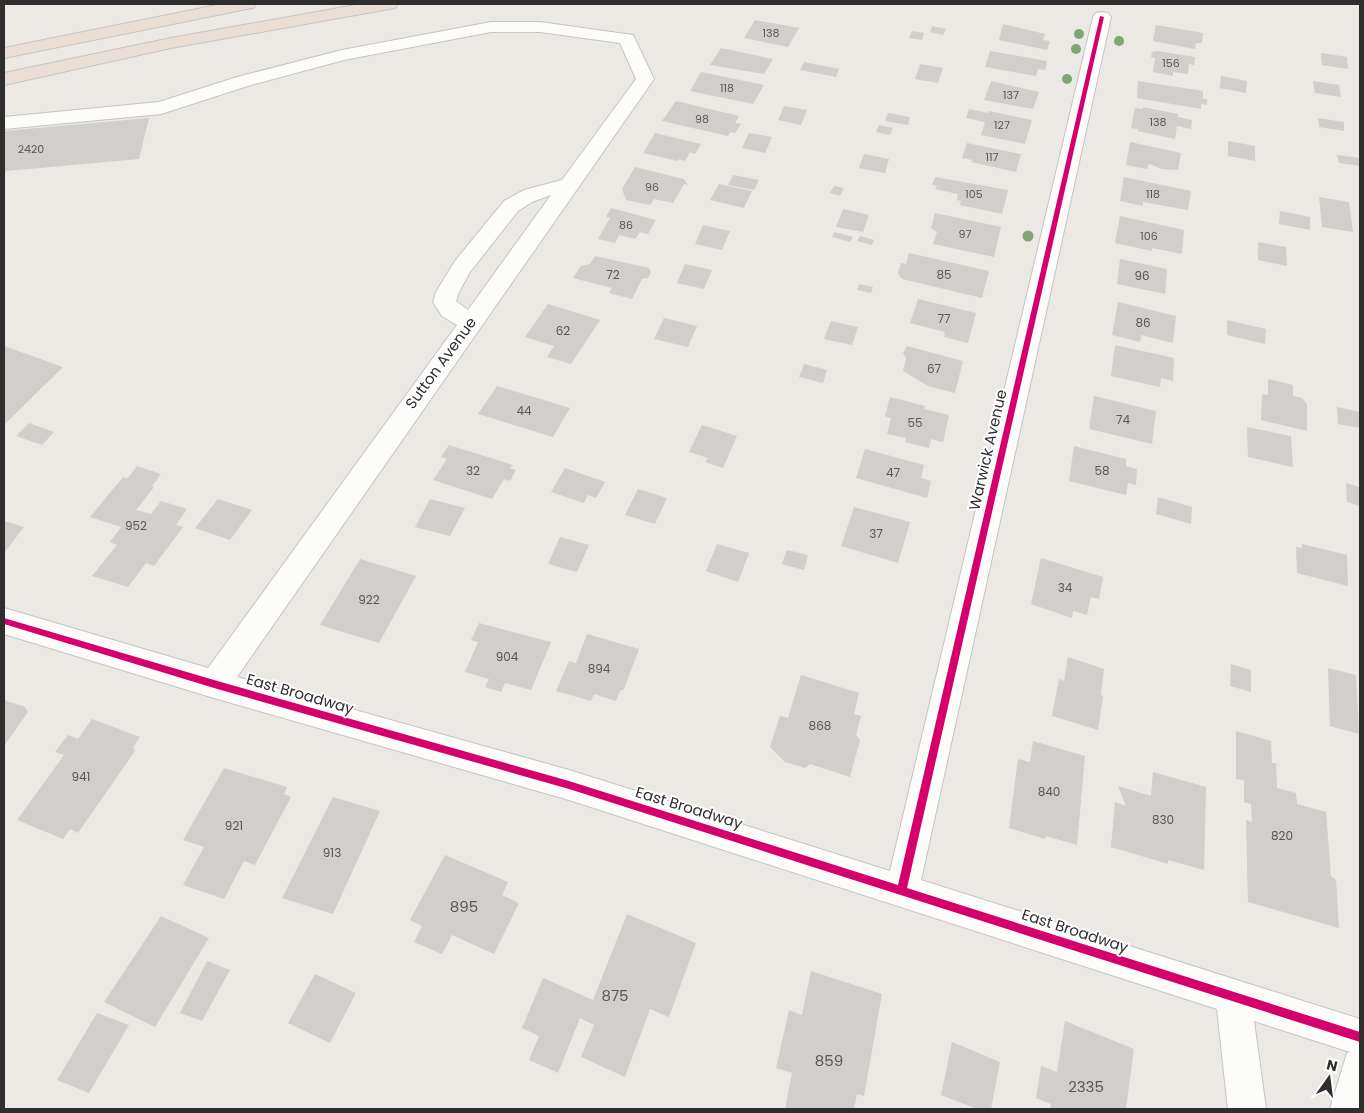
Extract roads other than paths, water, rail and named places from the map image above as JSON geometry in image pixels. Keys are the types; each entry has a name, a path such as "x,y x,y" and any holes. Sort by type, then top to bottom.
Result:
{"highway":[{"path":"4,52 247,4"},
{"path":"4,79 171,43 390,4"}],"street":[{"name":"Warwick Avenue","path":"902,889 1102,18"},
{"name":"Sutton Avenue","path":"4,123 161,108 244,81 342,55 491,26 540,27 627,39 645,79 214,684"},
{"path":"470,323 450,310 444,302 446,292 455,278 511,206 521,198 535,192 570,185"},
{"name":"East Broadway","path":"4,621 214,684 570,785 902,889 1360,1037"},
{"path":"1233,997 1247,1109"},
{"path":"1349,1109 1360,1066"}]}
